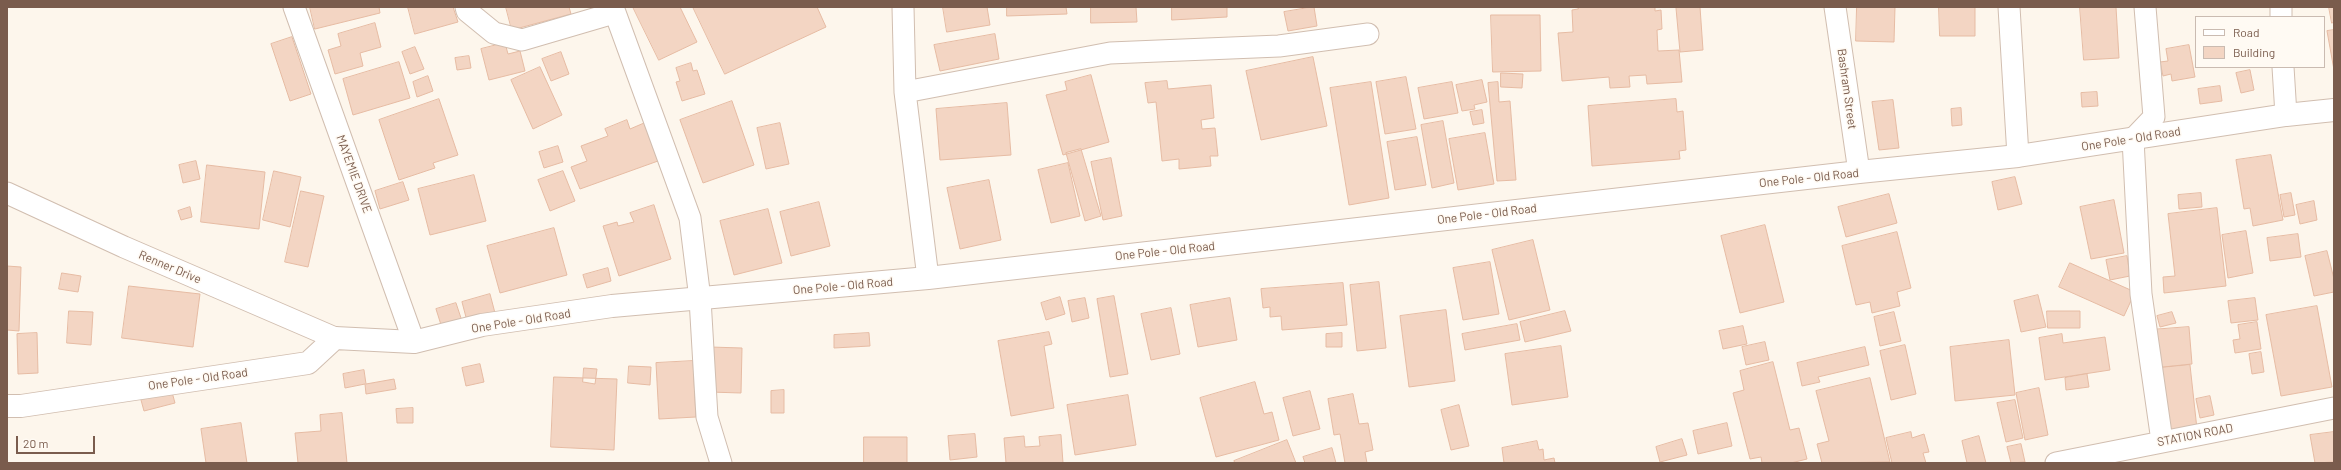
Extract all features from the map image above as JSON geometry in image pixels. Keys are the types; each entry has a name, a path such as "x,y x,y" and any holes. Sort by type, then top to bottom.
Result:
{"street":[{"name":"MAYEMIE DRIVE","path":"294,7 414,342"},
{"path":"466,7 467,11 494,33 522,40 614,10 690,218 700,300 707,417 721,463"},
{"path":"903,7 905,92 928,278"},
{"name":"Bashram Street","path":"1835,7 1859,172"},
{"path":"2010,7 2018,156"},
{"path":"2145,7 2154,117 2133,139 2141,294 2162,440"},
{"path":"905,92 1110,54 1278,46 1368,34"},
{"path":"2284,68 2286,115"},
{"name":"One Pole - Old Road","path":"7,406 22,406 308,363 336,338 414,342 482,325 612,306 700,300 928,278 1859,172 2018,156 2286,115 2334,110"},
{"name":"Renner Drive","path":"7,193 124,247 336,338"},
{"name":"STATION ROAD","path":"2056,463 2162,440 2334,408"}],"building":[{"path":"310,7 379,7 380,13 315,29"},
{"path":"408,7 453,7 458,22 415,34"},
{"path":"506,7 569,7 571,14 512,30"},
{"path":"633,7 680,7 697,42 659,60"},
{"path":"693,7 817,7 826,27 725,74"},
{"path":"943,7 987,7 990,25 947,32"},
{"path":"1007,7 1066,7 1067,14 1007,16"},
{"path":"1091,7 1136,7 1137,22 1091,23"},
{"path":"1172,7 1227,7 1227,17 1172,20"},
{"path":"1314,7 1317,26 1288,31 1284,12"},
{"path":"1578,7 1655,7 1655,11 1661,10 1662,29 1657,30 1658,51 1679,50 1682,82 1647,84 1646,75 1629,76 1630,87 1610,88 1609,77 1562,81 1558,33 1573,32 1572,10 1578,9"},
{"path":"1700,7 1703,50 1680,52 1676,8"},
{"path":"1857,7 1895,7 1894,42 1856,41"},
{"path":"1939,7 1975,7 1975,36 1940,36"},
{"path":"2080,7 2116,7 2119,58 2084,60"},
{"path":"2329,7 2334,7 2334,22 2332,23"},
{"path":"1491,15 1540,15 1541,71 1493,72"},
{"path":"375,23 381,47 360,53 363,66 335,74 328,50 341,46 338,34"},
{"path":"2334,30 2334,70 2327,31"},
{"path":"995,34 999,59 940,71 934,45"},
{"path":"292,37 311,94 290,101 271,44"},
{"path":"505,43 508,54 520,51 525,71 489,80 481,49"},
{"path":"2189,45 2195,77 2172,81 2171,74 2163,76 2160,62 2168,61 2166,49"},
{"path":"415,47 424,69 410,74 402,52"},
{"path":"561,52 569,74 551,81 542,59"},
{"path":"469,56 471,68 457,70 455,58"},
{"path":"1313,57 1327,126 1261,140 1246,71"},
{"path":"399,62 410,98 353,115 343,79"},
{"path":"691,63 693,71 697,70 705,94 682,101 676,82 680,81 676,68"},
{"path":"540,67 562,115 533,129 511,80"},
{"path":"2250,70 2254,90 2241,93 2236,73"},
{"path":"1501,73 1523,74 1522,88 1501,87"},
{"path":"1091,75 1109,142 1063,155 1046,95 1067,90 1065,82"},
{"path":"428,76 433,91 417,97 413,82"},
{"path":"1406,77 1416,129 1385,134 1376,82"},
{"path":"1482,80 1487,102 1474,105 1475,109 1462,111 1456,85"},
{"path":"1167,81 1168,89 1211,85 1214,118 1201,120 1202,129 1215,128 1218,156 1210,156 1211,166 1179,169 1179,159 1162,161 1156,102 1148,103 1145,83"},
{"path":"1371,82 1389,198 1349,205 1330,88"},
{"path":"1452,82 1458,113 1424,119 1418,88"},
{"path":"1498,82 1499,102 1510,101 1516,180 1497,181 1488,83"},
{"path":"2220,86 2222,101 2200,104 2198,89"},
{"path":"2097,92 2098,106 2082,107 2081,93"},
{"path":"439,99 458,155 433,163 435,168 399,180 379,120"},
{"path":"1676,99 1677,112 1683,111 1686,150 1679,151 1680,159 1592,166 1588,106"},
{"path":"1893,100 1899,148 1879,150 1872,102"},
{"path":"732,101 754,165 703,183 680,120"},
{"path":"1007,103 1011,155 940,160 936,109"},
{"path":"1961,108 1962,125 1952,126 1951,109"},
{"path":"1482,110 1484,123 1473,125 1470,112"},
{"path":"627,120 630,129 644,123 658,161 580,189 571,167 587,161 581,146 608,136 605,129"},
{"path":"1443,121 1454,183 1432,188 1421,125"},
{"path":"780,123 789,164 766,169 757,128"},
{"path":"1485,133 1494,184 1458,190 1449,139"},
{"path":"1417,137 1426,185 1395,190 1387,142"},
{"path":"558,146 563,162 544,168 539,152"},
{"path":"1081,149 1101,216 1085,221 1066,153"},
{"path":"2271,155 2283,220 2253,226 2250,208 2244,209 2236,160"},
{"path":"1111,158 1122,216 1103,220 1091,162"},
{"path":"196,161 200,179 183,183 179,165"},
{"path":"1068,163 1080,216 1051,223 1038,170"},
{"path":"207,165 265,172 259,229 201,222"},
{"path":"274,171 301,177 290,227 263,220"},
{"path":"563,171 575,201 550,211 538,180"},
{"path":"474,175 486,221 430,235 418,189"},
{"path":"2015,177 2022,204 1998,210 1992,182"},
{"path":"989,180 1001,240 960,249 947,188"},
{"path":"403,182 409,200 380,209 375,191"},
{"path":"301,191 324,196 308,267 285,262"},
{"path":"2201,193 2202,207 2179,209 2178,195"},
{"path":"2291,193 2295,215 2284,217 2280,195"},
{"path":"1889,194 1897,223 1846,237 1838,207"},
{"path":"2114,200 2124,253 2091,259 2080,207"},
{"path":"2314,201 2317,220 2300,224 2296,205"},
{"path":"819,202 830,246 791,256 780,212"},
{"path":"654,205 671,259 619,276 603,226 617,222 618,226 634,222 630,213"},
{"path":"190,207 192,217 181,220 178,211"},
{"path":"2217,208 2226,286 2164,293 2163,277 2175,276 2168,214"},
{"path":"768,209 782,263 734,275 720,221"},
{"path":"1765,225 1784,302 1740,313 1721,236"},
{"path":"554,228 567,275 500,293 487,246"},
{"path":"2246,231 2253,273 2228,278 2222,235"},
{"path":"1897,232 1911,288 1897,292 1900,306 1872,313 1870,302 1856,305 1842,246"},
{"path":"2298,234 2301,257 2270,261 2267,238"},
{"path":"1533,240 1550,310 1509,320 1492,250"},
{"path":"2327,251 2334,279 2334,292 2314,296 2305,256"},
{"path":"2127,256 2130,276 2110,280 2106,260"},
{"path":"1490,262 1499,314 1463,320 1453,268"},
{"path":"2070,263 2135,292 2124,316 2059,287"},
{"path":"7,266 21,267 19,331 7,330"},
{"path":"608,268 611,281 587,288 583,275"},
{"path":"62,273 81,276 78,292 59,289"},
{"path":"1379,282 1386,348 1357,351 1350,285"},
{"path":"1343,283 1347,325 1282,330 1281,316 1270,317 1270,307 1263,308 1261,289"},
{"path":"129,286 200,294 193,347 122,338"},
{"path":"490,294 495,313 467,321 462,302"},
{"path":"2038,295 2046,327 2021,332 2014,301"},
{"path":"1114,296 1128,374 1110,377 1097,299"},
{"path":"1060,297 1065,314 1046,320 1041,303"},
{"path":"1085,298 1089,318 1072,322 1068,301"},
{"path":"1230,298 1237,340 1198,347 1190,305"},
{"path":"2255,298 2258,320 2231,323 2228,301"},
{"path":"456,303 462,321 442,328 436,309"},
{"path":"2317,306 2332,387 2281,396 2266,315"},
{"path":"1171,308 1180,354 1151,360 1141,314"},
{"path":"1446,310 1455,381 1409,387 1400,316"},
{"path":"69,311 93,312 91,345 67,343"},
{"path":"1565,311 1571,331 1525,342 1520,322"},
{"path":"2047,311 2080,311 2080,328 2048,328"},
{"path":"1894,312 1901,341 1880,346 1874,317"},
{"path":"2172,312 2176,323 2160,327 2157,316"},
{"path":"2257,322 2261,349 2235,353 2233,340 2240,339 2238,325"},
{"path":"1517,324 1520,340 1465,350 1462,334"},
{"path":"1743,326 1747,344 1723,349 1719,331"},
{"path":"2189,327 2192,364 2154,368 2150,330"},
{"path":"1049,332 1052,344 1044,346 1054,408 1011,416 998,341"},
{"path":"37,333 38,373 18,374 17,334"},
{"path":"869,333 870,346 834,348 834,335"},
{"path":"1342,333 1342,347 1326,347 1326,334"},
{"path":"2062,334 2063,343 2105,337 2110,370 2045,380 2039,338"},
{"path":"2009,340 2015,395 1955,401 1950,347"},
{"path":"1765,342 1769,360 1746,365 1742,347"},
{"path":"1905,345 1916,394 1891,400 1880,351"},
{"path":"1561,346 1568,397 1512,405 1505,354"},
{"path":"710,347 742,348 741,393 709,392"},
{"path":"1865,347 1869,365 1818,377 1820,382 1802,386 1797,363"},
{"path":"2261,352 2264,372 2252,374 2249,354"},
{"path":"693,361 696,417 659,419 656,363"},
{"path":"1773,362 1790,430 1799,428 1807,459 1791,463 1762,463 1761,457 1750,459 1733,393 1744,390 1740,371"},
{"path":"480,364 484,382 466,386 462,368"},
{"path":"2190,365 2197,429 2166,432 2159,368"},
{"path":"629,366 651,367 650,385 628,383"},
{"path":"584,368 597,369 595,384 583,382"},
{"path":"364,370 366,384 394,379 396,389 366,394 365,384 345,388 343,374"},
{"path":"2087,374 2089,387 2066,390 2065,378"},
{"path":"554,377 617,379 614,450 551,447"},
{"path":"1870,378 1890,462 1822,463 1817,444 1829,441 1816,391"},
{"path":"1255,382 1264,414 1272,412 1279,440 1216,457 1200,398"},
{"path":"2039,388 2048,435 2025,440 2016,393"},
{"path":"784,390 784,413 771,413 771,391"},
{"path":"1310,391 1320,429 1293,436 1283,398"},
{"path":"172,392 175,403 144,411 141,400"},
{"path":"1353,394 1359,424 1368,423 1373,450 1365,452 1367,463 1345,463 1340,434 1334,435 1328,399"},
{"path":"1128,395 1136,445 1075,455 1067,405"},
{"path":"2210,396 2214,415 2200,418 2196,399"},
{"path":"2015,400 2023,438 2006,442 1997,403"},
{"path":"1459,405 1469,446 1451,450 1441,410"},
{"path":"413,408 413,423 397,423 396,409"},
{"path":"342,413 347,463 298,463 295,433 321,431 320,415"},
{"path":"241,423 247,463 206,463 201,429"},
{"path":"1727,423 1732,446 1698,454 1693,431"},
{"path":"1911,432 1912,438 1924,434 1929,452 1923,453 1926,463 1892,463 1886,438"},
{"path":"2334,432 2334,462 2315,463 2310,435"},
{"path":"975,434 977,457 950,460 948,436"},
{"path":"1061,435 1063,463 1006,463 1004,438 1024,436 1025,447 1040,446 1039,437"},
{"path":"1979,436 1986,463 1967,463 1962,441"},
{"path":"864,437 907,437 907,463 864,463"},
{"path":"1682,439 1687,455 1660,462 1656,447"},
{"path":"1287,440 1296,463 1235,463 1234,461"},
{"path":"1537,441 1539,450 1543,449 1544,460 1554,458 1555,463 1504,463 1502,448"},
{"path":"2021,444 2025,462 2011,463 2007,447"},
{"path":"1332,448 1336,463 1305,463 1303,457"}]}
